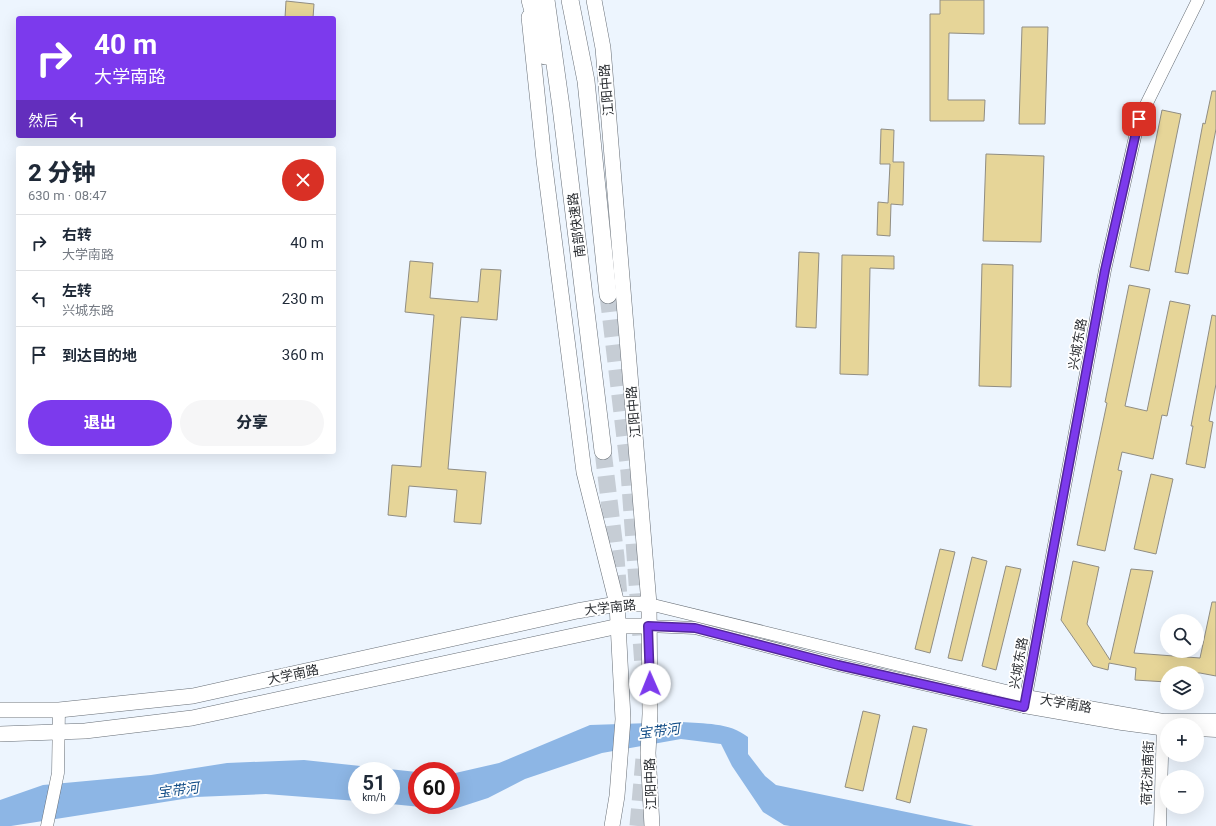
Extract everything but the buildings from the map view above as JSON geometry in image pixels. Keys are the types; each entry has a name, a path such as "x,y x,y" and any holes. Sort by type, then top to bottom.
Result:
{"highway":[{"path":"528,0 546,58 570,229 582,274"},
{"name":"南部快速路","path":"546,0 562,107 603,451"},
{"name":"南部快速路","path":"570,0 586,82 608,295"},
{"path":"578,0 584,29 586,82"}],"main road":[{"path":"528,0 544,160 584,472 616,604 619,626 623,719 617,796 612,826"},
{"name":"江阳中路","path":"594,0 603,48 649,604 650,714 648,753 652,826"},
{"name":"大学南路","path":"0,710 58,710 193,696 577,611 616,604 649,604"},
{"name":"大学南路","path":"0,734 58,733 192,718 619,626 648,626"},
{"path":"617,796 622,826"}],"street":[{"name":"兴城东路","path":"1025,701 1105,270 1139,119 1198,0"},
{"name":"大学南路","path":"649,604 1025,701"},
{"name":"大学南路","path":"648,626 695,628 838,665 1160,726"},
{"path":"47,826 58,774 58,710"},
{"name":"大学南路","path":"1204,722 1216,720"},
{"path":"1204,730 1216,731"},
{"name":"荷花池南街","path":"1160,826 1163,762"}],"water":[{"name":"宝带河","path":"681,722 725,726 741,732 748,737 748,754 765,776 776,785 974,826 784,825 763,812 732,766 721,744 681,739 602,753 525,779 488,798 460,807 460,772 499,763 590,725"},
{"name":"宝带河","path":"304,760 348,765 348,800 266,794 196,797 11,826 0,826 0,800 43,785 151,775 227,763"},
{"path":"400,770 408,771 408,806 400,805"}],"tunnel":[{"path":"608,295 629,472 643,666"},
{"path":"603,451 616,557 619,598"},
{"path":"638,826 644,758"}],"route":[{"path":"650,684 648,626 695,628 838,665 1024,707 1105,270 1139,119"}]}
